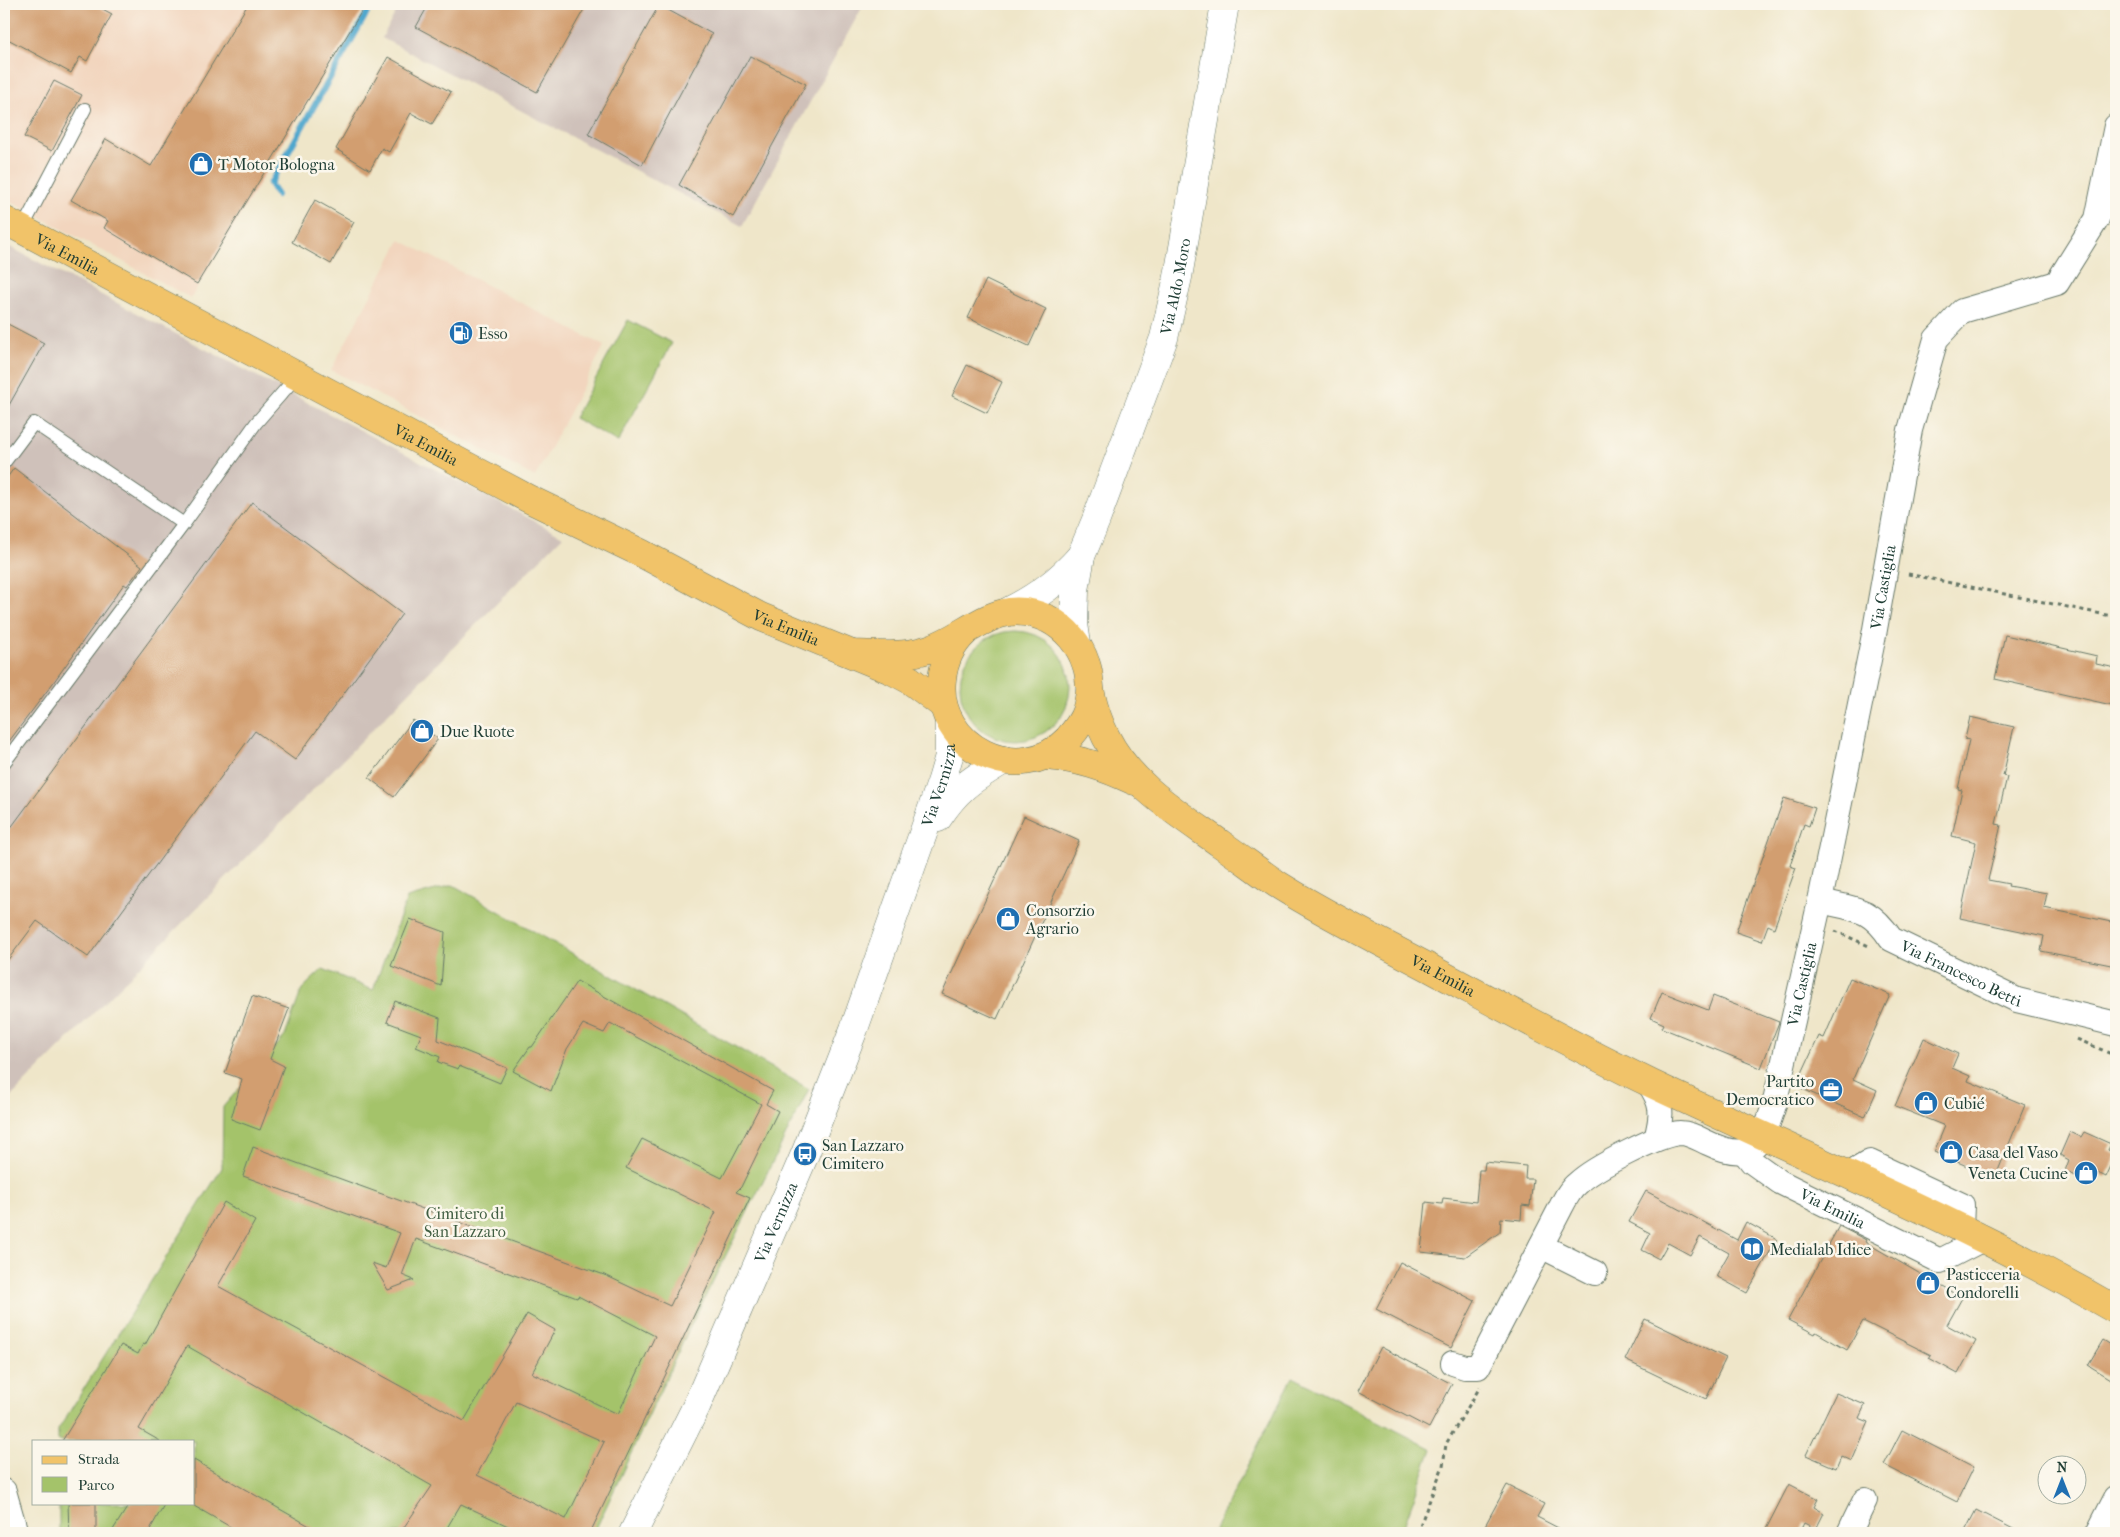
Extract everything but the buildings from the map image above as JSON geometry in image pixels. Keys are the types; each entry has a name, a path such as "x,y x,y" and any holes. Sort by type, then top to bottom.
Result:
{"main road":[{"name":"Via Emilia","path":"13,225 527,498 641,553 760,617 876,662 910,680 946,713 963,740 982,754 1004,760 1025,761 1045,756 1067,757 1092,763 1142,785"},
{"name":"Via Emilia","path":"853,654 907,654 946,642 989,617 1007,612 1028,613 1047,619 1064,629 1077,644 1088,667 1090,692 1095,713 1119,760 1142,785 1195,826 1277,883 1347,924 1648,1082 1753,1144 1848,1175 1972,1234 2116,1310"},
{"name":"Via Emilia","path":"946,713 941,687 943,670 949,653 959,638 972,626"},
{"name":"Via Emilia","path":"1045,756 1062,745 1076,730 1086,712 1090,692"}],"street":[{"name":"Via Aldo Moro","path":"1077,644 1074,624 1075,590 1081,556 1164,338 1178,277 1225,4"},
{"name":"Via Castiglia","path":"1753,1144 1776,1096 1831,903 1874,634 1910,430 1936,339 1962,311 2057,283 2097,219 2116,126"},
{"name":"Via Aldo Moro","path":"1007,612 1045,591 1066,573 1081,556"},
{"name":"Via Vernizza","path":"633,1533 696,1406 804,1154 854,1029 938,794 949,756 946,713"},
{"name":"Via Vernizza","path":"919,846 959,790 974,778 1004,760"},
{"name":"Via Francesco Betti","path":"1831,903 1868,913 1881,924 1891,939 2017,1000 2116,1024"},
{"path":"1648,1082 1661,1105 1661,1122 1656,1139"},
{"name":"Via Emilia","path":"1478,1367 1568,1194 1578,1182 1623,1155 1656,1139 1682,1133 1692,1135 1728,1152 1753,1144 1752,1162 1780,1182 1940,1261 1972,1234"},
{"path":"1541,1246 1595,1273"},
{"path":"1453,1362 1465,1367 1478,1367"},
{"path":"4,1491 16,1533"},
{"path":"2098,1533 2116,1498"},
{"path":"1849,1533 1865,1500"}],"lane":[{"path":"13,225 85,109"},
{"path":"4,763 184,524 256,423 297,376"},
{"path":"4,463 34,423 184,524"}],"path":[{"path":"1906,582 1908,572 2116,617"},
{"path":"1831,903 1838,932"},
{"path":"1417,1533 1443,1466 1446,1444 1481,1389 1478,1367"}],"shaded area":[{"path":"4,4 367,4 191,298 4,198"},
{"path":"400,4 864,4 742,226 382,38"},
{"path":"400,240 604,346 535,477 331,370"},
{"path":"4,244 563,536 4,1104"}],"green space":[{"path":"628,320 672,343 618,442 574,418"},
{"path":"1015,631 1036,635 1054,647 1066,665 1070,686 1066,707 1054,725 1036,737 1015,741 994,737 976,725 964,707 960,686 964,665 976,647 994,635"},
{"name":"Cimitero di San Lazzaro","path":"453,885 809,1089 687,1333 594,1533 59,1533 59,1504 195,1504 195,1440 58,1440 58,1430 222,1168 223,1107 285,1036 302,989 323,969 373,990 407,898"},
{"path":"1293,1377 1432,1449 1401,1533 1213,1533"}],"waterway":[{"path":"277,195 270,184 372,4"}],"place":[{"name":"T Motor Bologna","path":"201,164"},
{"name":"Esso","path":"461,333"},
{"name":"Due Ruote","path":"422,731"},
{"name":"Consorzio Agrario","path":"1008,919"},
{"name":"Partito Democratico","path":"1831,1090"},
{"name":"Cubié","path":"1926,1103"},
{"name":"Casa del Vaso","path":"1951,1152"},
{"name":"San Lazzaro Cimitero","path":"805,1154"},
{"name":"Veneta Cucine","path":"2086,1173"},
{"name":"Medialab Idice","path":"1752,1249"},
{"name":"Pasticceria Condorelli","path":"1928,1283"}]}
